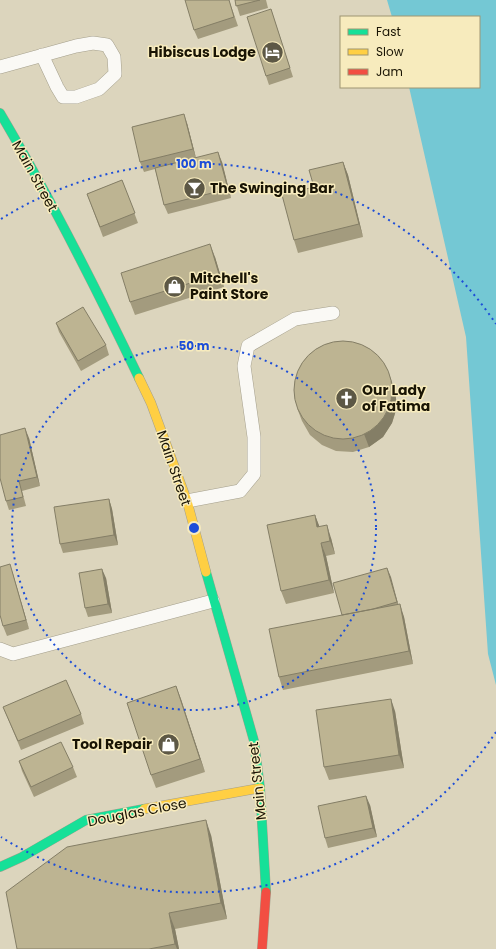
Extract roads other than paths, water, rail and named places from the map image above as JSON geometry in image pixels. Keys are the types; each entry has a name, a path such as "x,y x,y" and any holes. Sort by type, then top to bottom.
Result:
{"street":[{"name":"Main Street","path":"0,113 30,164 107,312 151,403 187,501 213,601 254,741 260,788 266,896 262,949"},
{"name":"Douglas Close","path":"0,867 22,857 86,820 260,788"}],"lane":[{"path":"0,67 42,55 76,46 93,43 107,45 114,58 115,74 99,89 76,97 63,97 42,55"},
{"path":"187,501 240,490 254,474 254,437 244,366 248,346 295,319 333,313"},
{"path":"0,649 13,654 213,601"}],"water":[{"path":"387,0 496,0 496,685 488,654 466,337 409,88 480,88 480,16 392,16"}],"place":[{"name":"Hibiscus Lodge","path":"272,52"},
{"name":"The Swinging Bar","path":"195,188"},
{"name":"Mitchell's Paint Store","path":"175,286"},
{"name":"Our Lady of Fatima","path":"347,398"},
{"name":"Tool Repair","path":"168,744"}]}
